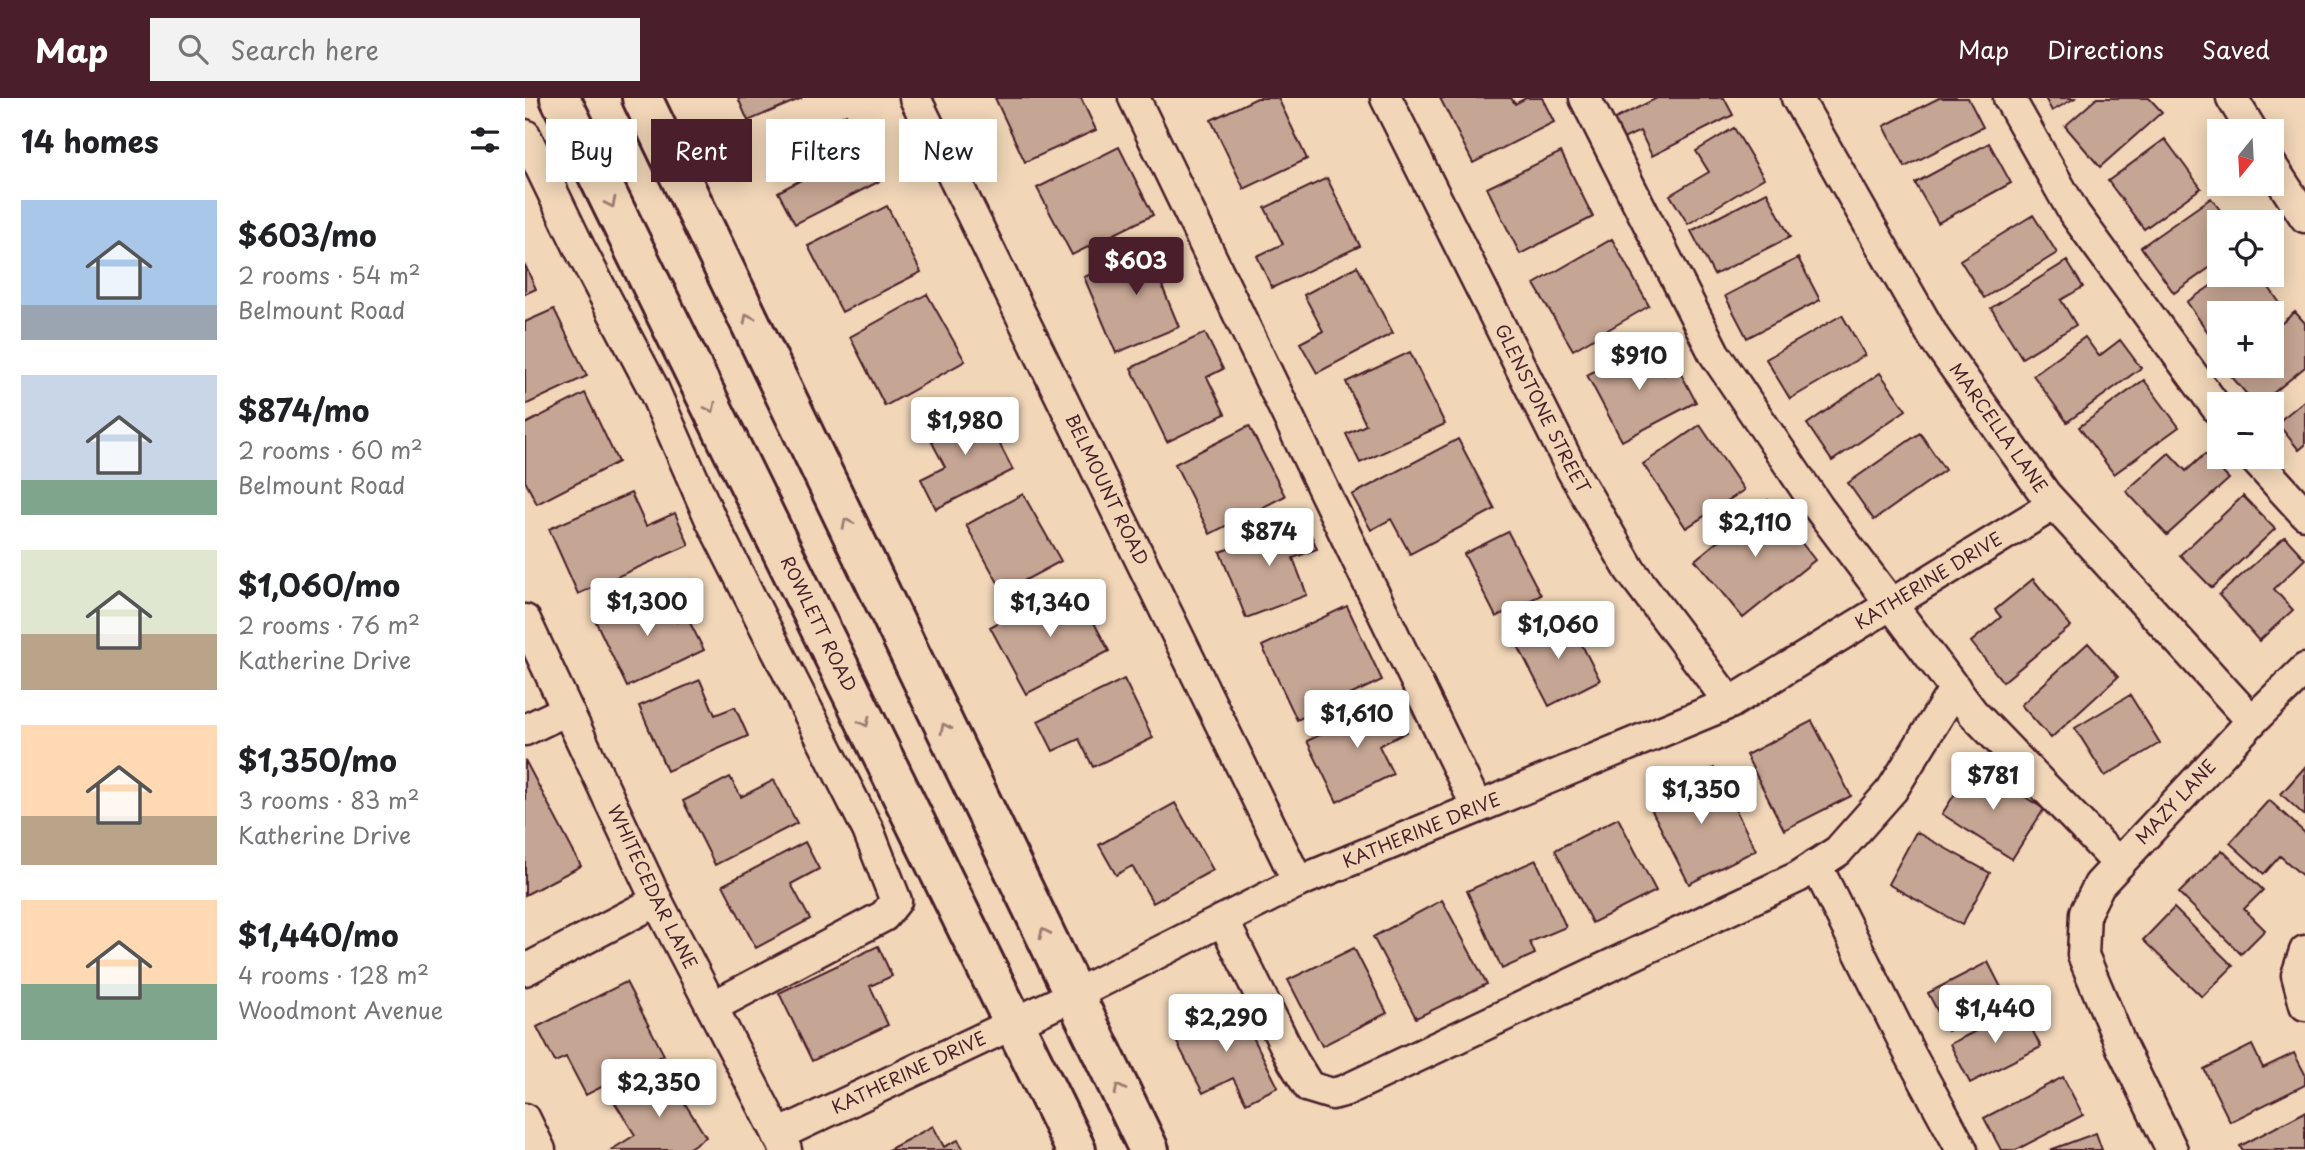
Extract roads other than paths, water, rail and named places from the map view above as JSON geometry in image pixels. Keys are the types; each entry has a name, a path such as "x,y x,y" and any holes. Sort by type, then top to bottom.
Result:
{"main road":[{"name":"ROWLETT ROAD","path":"560,98 1076,1150"},
{"path":"642,98 1149,1150"}],"street":[{"name":"BELMOUNT ROAD","path":"915,98 1298,882"},
{"path":"1134,98 1477,807"},
{"name":"GLENSTONE STREET","path":"1386,98 1572,470 1630,570 1730,703"},
{"path":"1585,98 1714,353 1818,507 1973,713 2119,864"},
{"name":"MARCELLA LANE","path":"1797,98 1934,338 2053,505 2252,721"},
{"path":"2009,98 2074,213 2207,395"},
{"path":"2232,98 2245,119"},
{"path":"525,135 580,249 653,388 711,520 868,830 897,901 884,916 712,1007"},
{"path":"2284,184 2305,217"},
{"path":"2264,469 2305,514"},
{"name":"KATHERINE DRIVE","path":"782,1143 1012,1021 1073,995 1298,882 1730,703 2053,505"},
{"name":"WHITECEDAR LANE","path":"525,620 657,901 782,1143"},
{"name":"MAZY LANE","path":"2172,1150 2122,1048 2083,955 2085,913 2099,885 2252,721 2305,669"},
{"path":"1223,920 1309,1087 1332,1094 1798,877 1838,851 1892,790 1955,688"},
{"path":"525,730 567,710"},
{"path":"1816,865 1910,1054 1962,1150"},
{"path":"525,971 657,901"},
{"path":"2305,951 2297,975 2305,1005"},
{"path":"525,1119 540,1150"}]}
